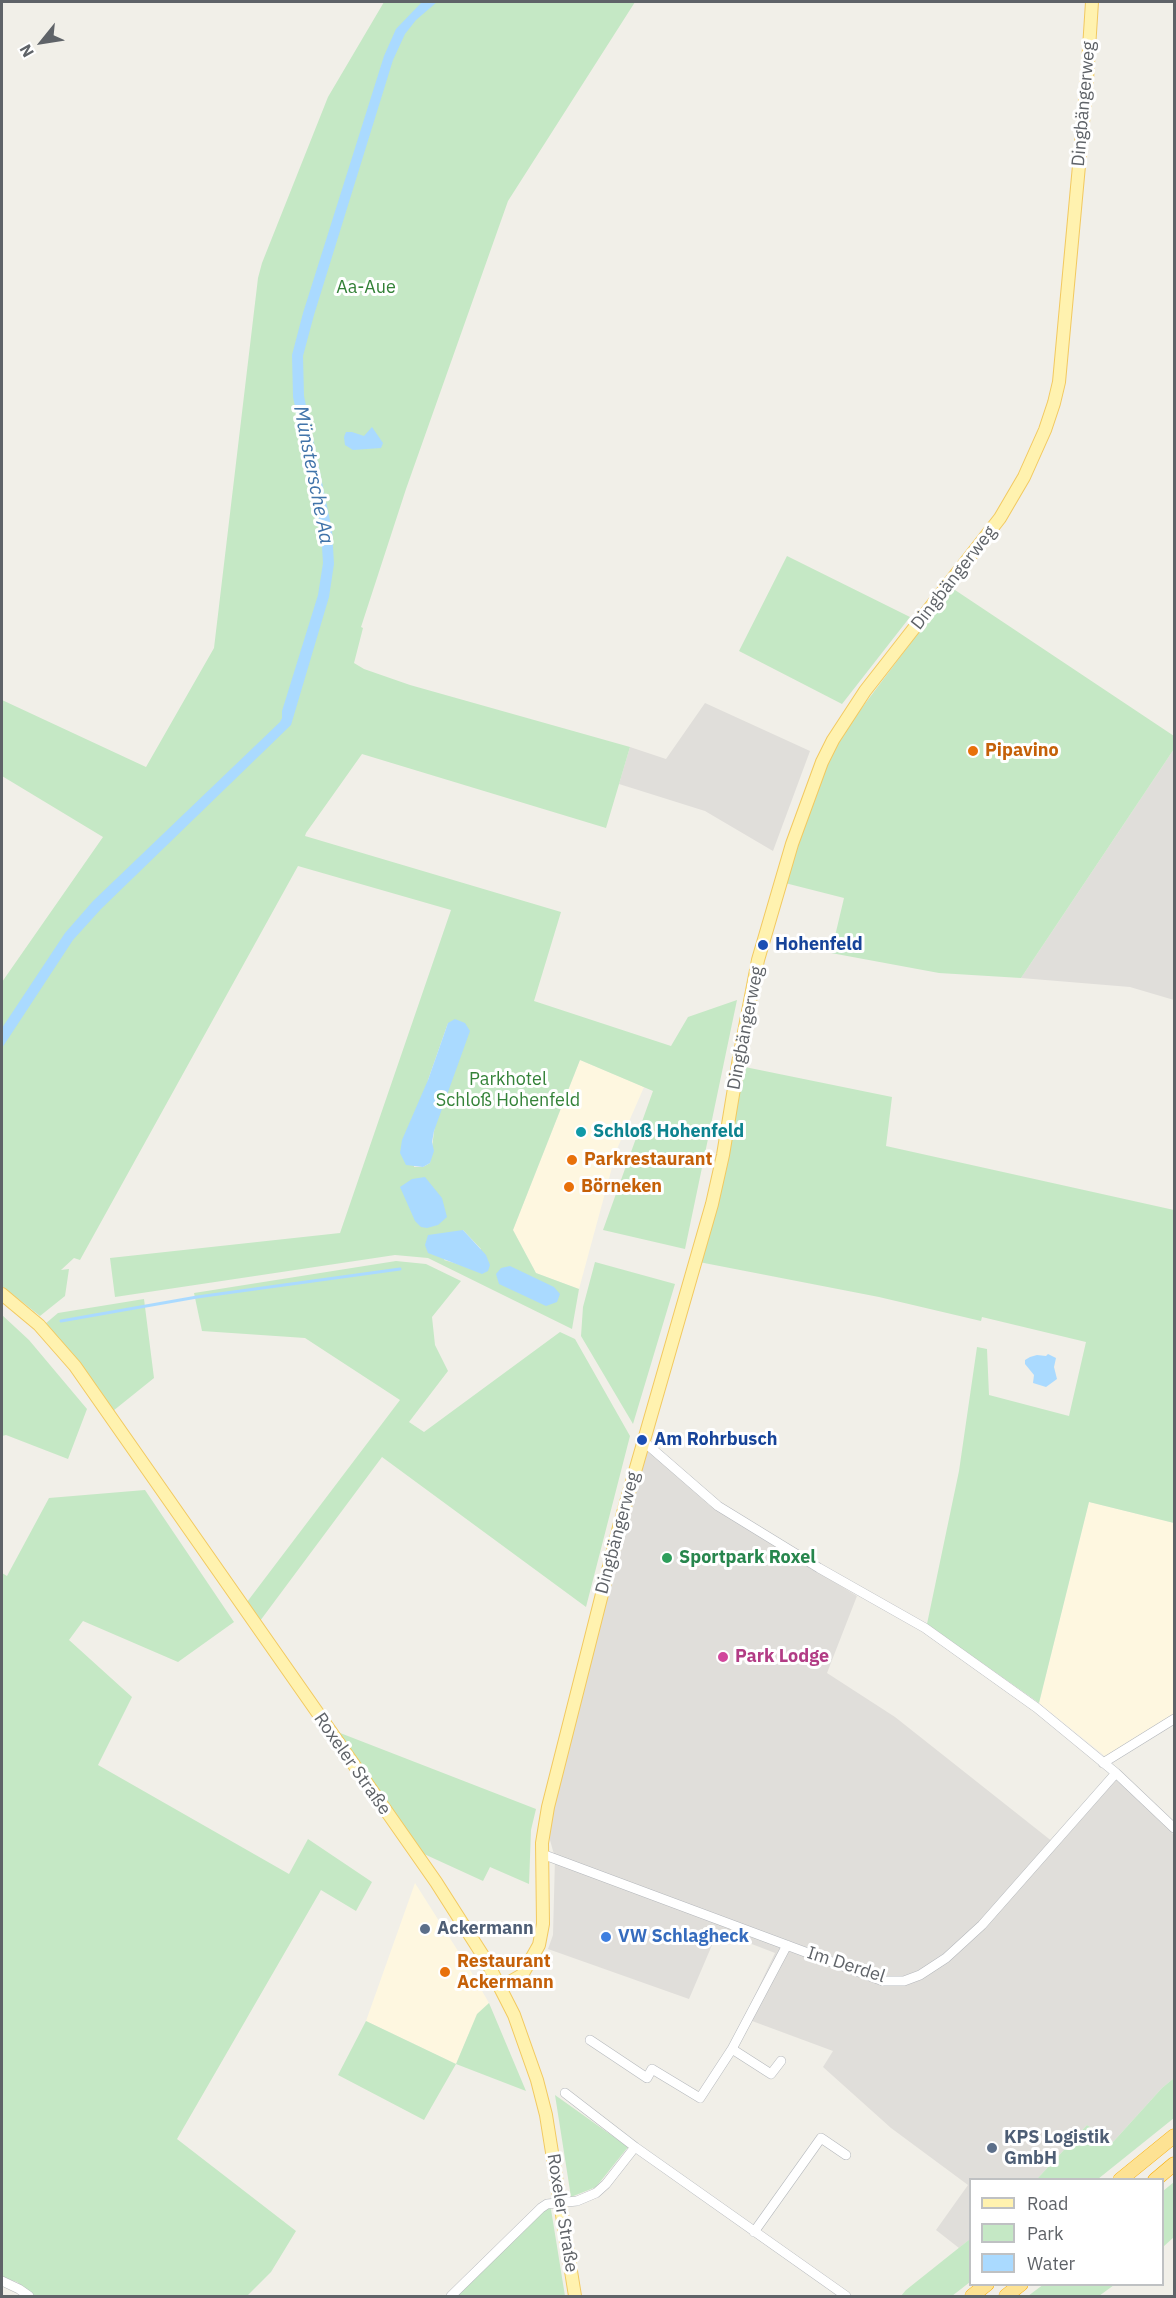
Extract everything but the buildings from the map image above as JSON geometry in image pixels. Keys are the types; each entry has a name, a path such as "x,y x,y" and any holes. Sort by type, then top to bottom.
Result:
{"highway":[{"path":"1122,2178 1174,2136"},
{"path":"1157,2178 1174,2164"},
{"path":"972,2296 984,2286"},
{"path":"1006,2296 1018,2286"}],"main road":[{"name":"Dingbängerweg","path":"501,1987 522,1975 539,1945 543,1924 543,1834 548,1807 642,1440 712,1204 758,960 792,844 822,762 833,740 860,698 1009,504 1033,458 1054,403 1059,382 1092,2"},
{"name":"Roxeler Straße","path":"2,1294 39,1325 70,1359 94,1392 436,1882 501,1987 526,2045 546,2115 575,2296"}],"street":[{"path":"642,1440 718,1506 819,1568 925,1628 1037,1708 1116,1773 1174,1828"},
{"path":"1103,1763 1174,1719"},
{"name":"Im Derdel","path":"542,1854 883,1981 904,1981 946,1958 981,1925 1116,1773"},
{"path":"590,2040 647,2078 652,2069 700,2098 732,2049 787,1945"},
{"path":"732,2049 771,2074 780,2061"},
{"path":"565,2092 635,2147 846,2296"},
{"path":"754,2232 821,2138 846,2155"},
{"path":"451,2296 541,2208 547,2204 577,2201 596,2193 606,2184 635,2147"},
{"path":"2,2281 29,2296"}],"shaded area":[{"path":"705,703 810,751 773,851 705,811 619,784 630,747 666,759"},
{"path":"1174,749 1174,1000 1130,987 1021,978"},
{"path":"580,1060 644,1087 617,1149 579,1289 536,1273 513,1230"},
{"path":"645,1448 709,1505 857,1596 827,1673 895,1717 1058,1846 1116,1780 1174,1835 1174,2078 1113,2142 1087,2125 1038,2178 969,2178 969,2240 959,2248 936,2230 968,2185 891,2128 823,2067 833,2051 744,2018 775,1953 718,1931 689,1999 548,1949 553,1935 555,1858 548,1833"},
{"path":"1089,1502 1174,1523 1174,1715 1106,1757 1039,1703"},
{"path":"415,1883 489,2003 477,2015 456,2064 366,2021"}],"green space":[{"name":"Aa-Aue","path":"384,2 635,2 508,201 406,489 361,627 363,628 354,663 364,669 410,685 630,747 606,828 362,754 305,836 561,912 534,1001 671,1046 688,1017 737,1000 685,1249 603,1230 653,1091 580,1060 513,1230 536,1273 579,1289 572,1329 428,1258 395,1255 115,1297 110,1258 340,1233 451,910 298,866 80,1260 74,1258 61,1270 69,1269 65,1296 40,1316 2,1286 2,982 103,837 2,776 2,700 146,767 214,648 258,278 328,97","holes":["448,1023 430,1163 423,1167 414,1167 428,1080","463,1230 481,1249 465,1266 444,1260"]},
{"path":"787,556 910,617 842,704 739,651"},
{"path":"952,588 1174,736 1174,749 1021,978 939,973 831,953 844,898 785,883 824,766 855,717"},
{"path":"740,1066 892,1097 886,1146 1174,1210 1174,1523 1089,1502 1039,1703 927,1624 959,1471 977,1347 987,1349 989,1395 1069,1416 1086,1342 982,1317 981,1321 879,1297 699,1262"},
{"path":"396,1261 426,1264 461,1281 432,1317 435,1345 448,1371 409,1422 424,1432 560,1332 575,1339 630,1436 586,1607 382,1457 260,1621 247,1602 400,1400 305,1338 202,1331 194,1293"},
{"path":"595,1262 675,1284 633,1424 581,1336 583,1307"},
{"path":"144,1299 154,1378 113,1411 45,1324 58,1313"},
{"path":"2,1315 29,1340 87,1409 68,1459 6,1435 2,1436"},
{"path":"145,1490 234,1622 178,1662 83,1621 69,1640 132,1697 98,1765 289,1874 308,1839 372,1882 356,1911 321,1890 177,2139 296,2231 271,2272 247,2296 35,2296 17,2282 2,2277 2,1573 7,1576 49,1498"},
{"path":"335,1731 536,1809 531,1830 529,1884 490,1867 483,1881 424,1854"},
{"path":"489,2003 526,2091 456,2064 477,2014"},
{"path":"366,2021 456,2064 424,2120 338,2075"},
{"path":"1174,2078 1174,2118 1099,2178 1038,2178 1087,2125 1113,2142"},
{"path":"555,2095 628,2147 596,2187 571,2197"},
{"path":"1174,2182 1174,2237 1164,2246 1164,2190"},
{"path":"550,2203 565,2296 457,2296"},
{"path":"969,2240 969,2283 952,2296 901,2296"},
{"path":"1041,2286 1113,2286 1099,2296 1028,2296"}],"water":[{"name":"Münstersche Aa","path":"422,2 437,2 416,20 405,34 393,60 303,356 304,396 332,530 334,564 329,597 291,725 101,909 73,940 2,1048 2,1028 65,933 93,901 282,718 282,711 318,595 323,563 321,531 293,397 292,355 303,313 384,56 396,29"},
{"path":"372,427 383,443 381,448 353,450 345,445 346,432 364,436"},
{"path":"455,1019 465,1023 470,1031 434,1131 432,1142 434,1151 430,1163 423,1167 406,1165 400,1153 402,1140 428,1080 448,1023"},
{"path":"425,1177 442,1198 447,1217 438,1225 427,1228 421,1227 415,1221 400,1187 412,1179"},
{"path":"463,1230 486,1255 490,1265 488,1271 482,1274 428,1253 425,1245 428,1235"},
{"path":"510,1266 554,1287 560,1294 557,1302 546,1306 499,1284 496,1274 501,1268"},
{"path":"1048,1354 1056,1358 1054,1367 1057,1379 1046,1387 1033,1383 1034,1375 1025,1364 1025,1360 1037,1355 1046,1356"}],"waterway":[{"path":"61,1321 197,1297 400,1269"}],"place":[{"name":"Pipavino","path":"973,751"},
{"name":"Hohenfeld","path":"763,945"},
{"name":"Schloß Hohenfeld","path":"581,1132"},
{"name":"Parkrestaurant","path":"572,1160"},
{"name":"Börneken","path":"569,1187"},
{"name":"Am Rohrbusch","path":"642,1440"},
{"name":"Sportpark Roxel","path":"667,1558"},
{"name":"Park Lodge","path":"723,1657"},
{"name":"Ackermann","path":"425,1929"},
{"name":"VW Schlagheck","path":"606,1937"},
{"name":"Restaurant Ackermann","path":"445,1972"},
{"name":"KPS Logistik GmbH","path":"992,2148"}],"park label":[{"name":"Parkhotel Schloß Hohenfeld","path":"508,1090"}]}
